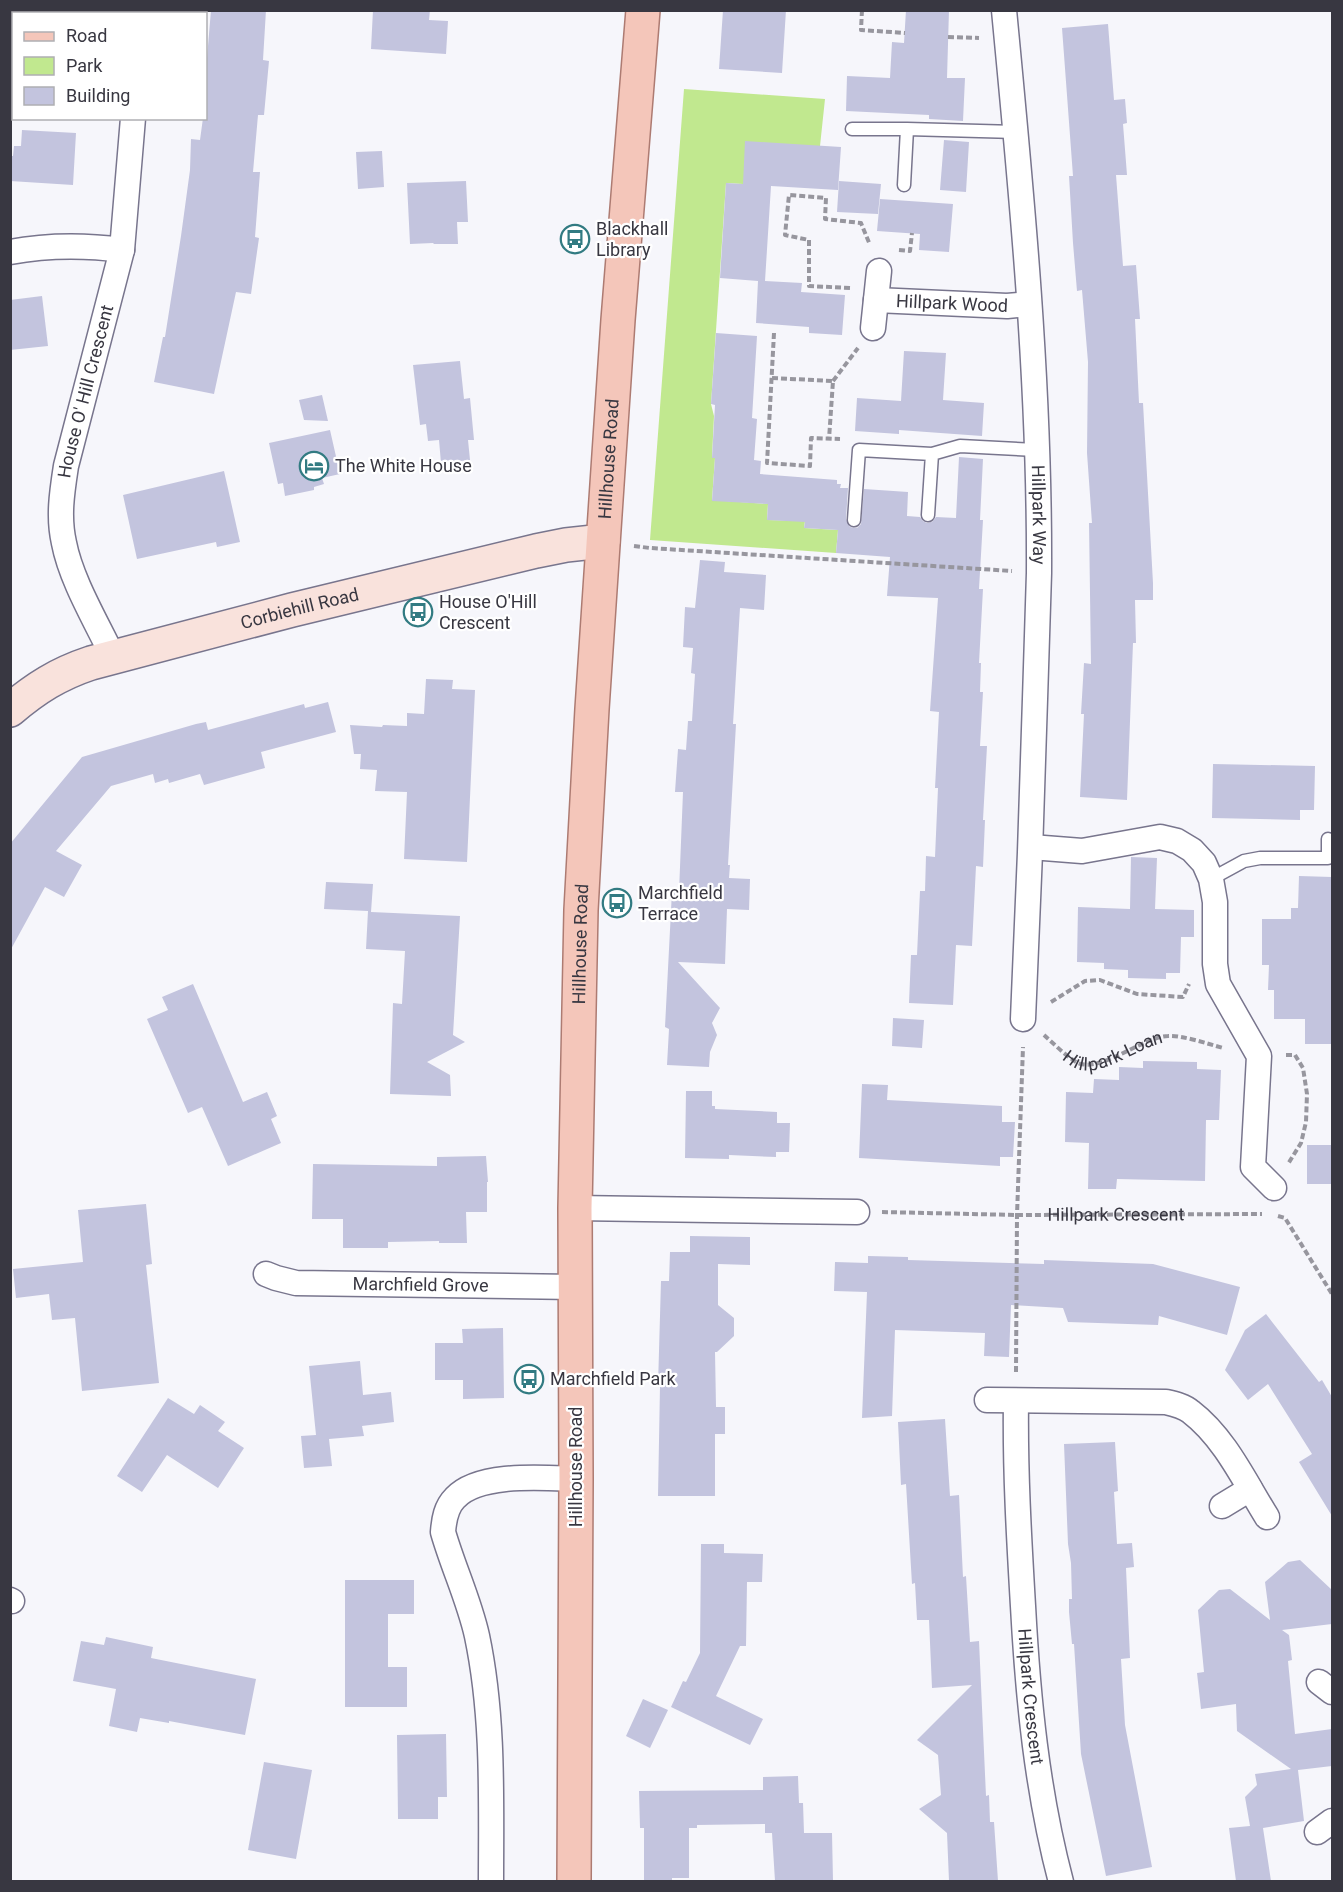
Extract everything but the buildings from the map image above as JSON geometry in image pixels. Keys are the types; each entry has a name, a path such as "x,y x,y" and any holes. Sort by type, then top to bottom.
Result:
{"main road":[{"name":"Hillhouse Road","path":"574,1881 575,1208 581,910 618,320 643,10"}],"street":[{"name":"Hillpark Way","path":"1004,10 1029,304 1039,572 1031,847 1023,1019"},
{"name":"House O' Hill Crescent","path":"113,657 67,558 61,512 66,466 122,250 133,120"},
{"path":"10,252 62,246 122,250"},
{"name":"Hillpark Wood","path":"873,328 878,287 1007,306 1029,304"},
{"name":"Corbiehill Road","path":"11,710 50,680 71,669 113,657 292,610 536,551 603,541"},
{"path":"1031,847 1082,851 1160,837 1177,841 1192,850 1204,863 1211,879 1215,902 1215,964 1218,984 1259,1056 1253,1167 1274,1188"},
{"path":"575,1208 857,1212"},
{"name":"Marchfield Grove","path":"266,1274 296,1283 575,1287"},
{"path":"987,1400 1166,1402 1179,1405 1191,1411 1211,1430 1267,1517"},
{"name":"Hillpark Crescent","path":"1016,1401 1015,1460 1029,1705 1040,1784 1060,1881"},
{"path":"491,1881 488,1711 484,1672 476,1633 443,1532 444,1521 455,1497 480,1484 514,1478 576,1479"},
{"path":"1222,1506 1250,1489"}],"lane":[{"path":"852,129 1016,132"},
{"path":"904,185 907,129"},
{"path":"854,520 859,450 933,454 960,446 1036,450"},
{"path":"928,515 933,454"},
{"path":"1211,879 1244,861 1260,858 1328,858 1328,839"}],"path":[{"path":"862,10 861,30 905,33"},
{"path":"789,195 826,198 825,219 861,223 878,287 809,286 809,240 786,235 789,195"},
{"path":"829,439 833,381 873,328"},
{"path":"774,333 767,463 810,466 811,438 839,439 859,450"},
{"path":"772,378 833,381"},
{"path":"603,541 650,548 1039,572"},
{"path":"1016,1401 1017,1215 1023,1019 1085,981 1100,980 1137,994 1183,997 1197,967 1215,964"},
{"name":"Hillpark Loan","path":"1023,1019 1077,1062 1088,1065 1098,1063 1156,1038 1170,1035 1259,1056"},
{"path":"1259,1056 1295,1055 1303,1068 1306,1094 1306,1122 1301,1143 1274,1188 1266,1214"},
{"name":"Hillpark Crescent","path":"857,1212 1017,1215 1266,1214 1285,1218 1332,1294"}],"green space":[{"path":"684,89 825,99 820,146 743,184 726,183 711,404 714,416 712,457 715,458 712,500 768,504 767,520 805,521 804,528 838,530 836,553 650,540"}],"place":[{"name":"Blackhall Library","path":"575,239"},
{"name":"The White House","path":"314,466"},
{"name":"House O'Hill Crescent","path":"418,612"},
{"name":"Marchfield Terrace","path":"617,903"},
{"name":"Marchfield Park","path":"529,1379"}]}
